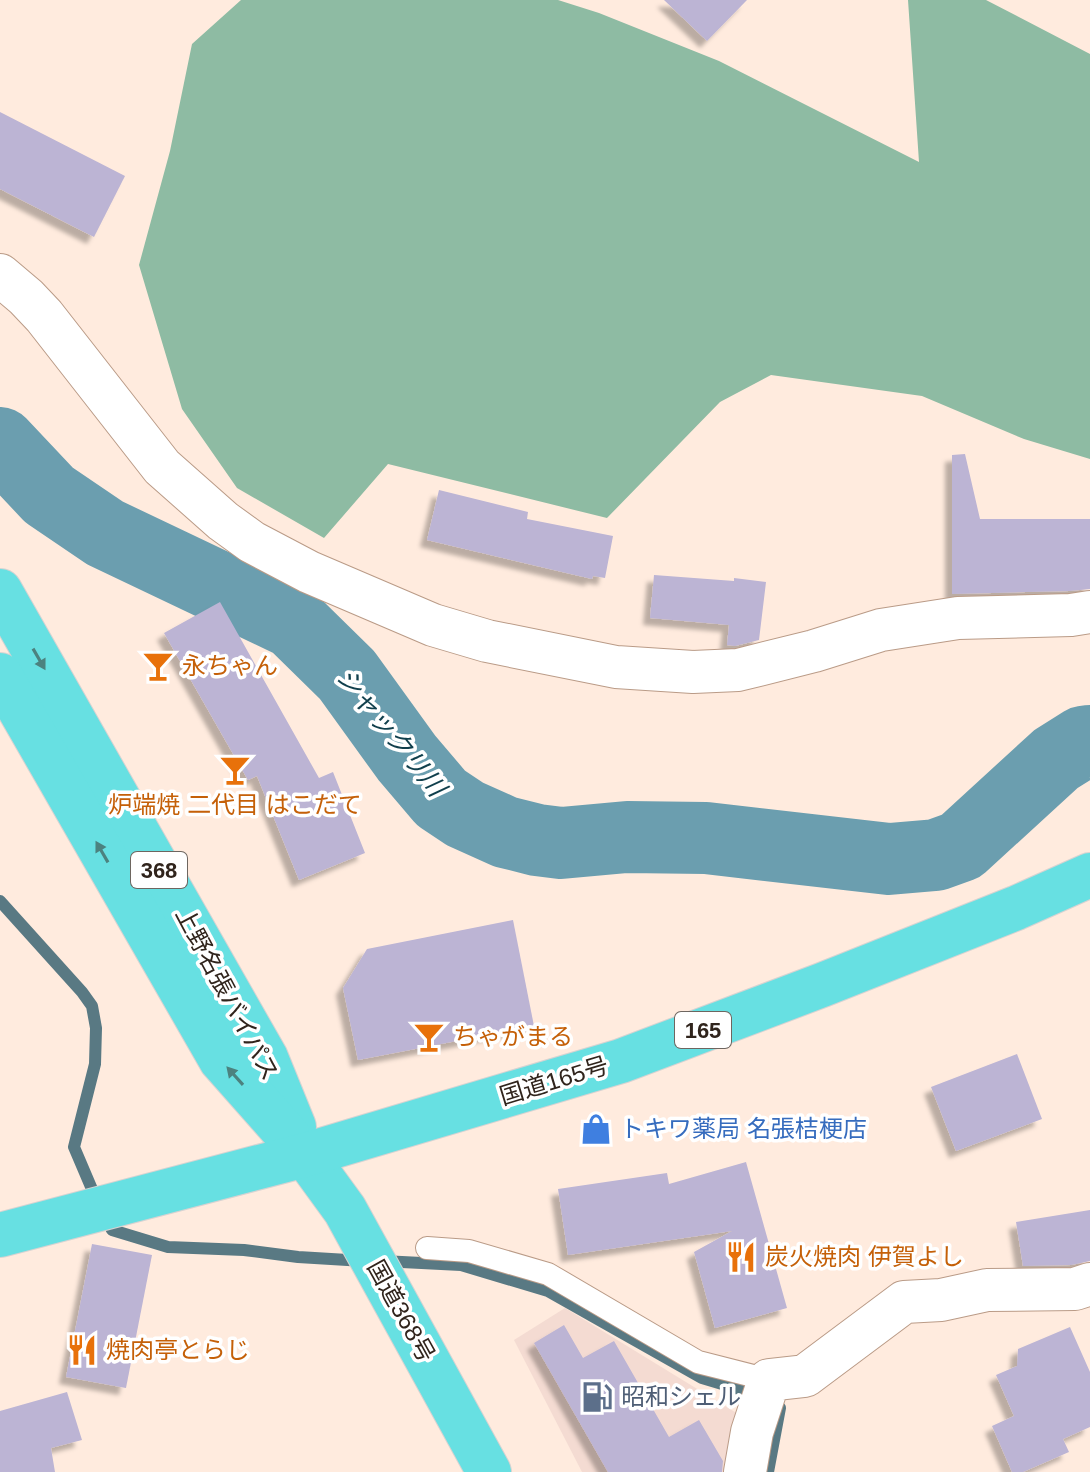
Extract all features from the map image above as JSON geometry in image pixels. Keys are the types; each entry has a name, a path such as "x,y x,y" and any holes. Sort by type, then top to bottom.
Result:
{"highway":[{"name":"上野名張バイパス","path":"0,591 266,1058 305,1155"},
{"name":"上野名張バイパス","path":"0,675 221,1060 305,1155"},
{"name":"国道165号","path":"0,1235 305,1155 621,1061 822,985 1016,908 1090,875"},
{"name":"国道368号","path":"305,1155 345,1210 489,1472"}],"street":[{"path":"0,275 44,316 162,467 223,521 252,542 309,572 433,625 487,641 616,667 693,672 738,670 881,630 958,618 1090,612"},
{"path":"748,1452 768,1383 805,1376 904,1302 941,1300 987,1290 1075,1289 1090,1284"}],"lane":[{"path":"427,1248 469,1251 548,1274 698,1362 768,1383"}],"shaded area":[{"path":"565,1308 743,1417 733,1472 582,1472 514,1340"}],"green space":[{"path":"241,0 558,0 719,61 919,162 908,0 986,0 1090,54 1090,459 1024,439 922,396 771,375 720,402 607,518 388,464 324,538 237,488 182,409 139,265 170,151 192,44"}],"building":[{"path":"664,0 747,0 707,41"},
{"path":"0,112 125,176 94,237 0,189"},
{"path":"965,454 980,519 1090,519 1090,589 952,594 952,455"},
{"path":"439,490 528,512 527,519 613,536 605,578 593,576 592,579 427,540"},
{"path":"654,575 766,582 759,640 727,645 729,625 650,618"},
{"path":"220,602 319,778 333,772 365,853 299,880 257,776 248,780 164,633"},
{"path":"513,920 534,1026 358,1060 343,988 367,949"},
{"path":"1017,1054 1042,1119 956,1151 931,1087"},
{"path":"746,1162 787,1308 715,1328 694,1252 732,1231 568,1255 558,1189 667,1173 669,1184"},
{"path":"1090,1210 1090,1261 1071,1265 1023,1266 1016,1222"},
{"path":"92,1244 152,1255 126,1388 66,1377"},
{"name":"昭和シェル","path":"564,1325 583,1358 614,1341 669,1437 699,1420 723,1461 722,1472 608,1472 534,1343"},
{"path":"1070,1327 1090,1372 1090,1427 1063,1439 1069,1452 1023,1472 1012,1472 992,1426 1014,1416 996,1375 1017,1366 1018,1349"},
{"path":"67,1392 82,1440 51,1448 55,1472 0,1472 0,1411"}],"waterway":[{"name":"シャックリ川","path":"0,443 49,495 105,533 294,623 347,675 407,758 441,798 465,814 505,832 561,843 627,837 706,838 889,859 936,855 961,846 1056,759 1090,741"},
{"path":"0,901 92,1006 96,1028 95,1064 74,1147 97,1201"},
{"path":"105,1217 112,1230 168,1247 244,1250 364,1261"},
{"path":"382,1261 461,1265 548,1291 702,1378 759,1395"},
{"path":"768,1472 780,1408"}],"place":[{"name":"永ちゃん","path":"158,666"},
{"name":"炉端焼 二代目 はこだて","path":"235,770"},
{"name":"ちゃがまる","path":"429,1037"},
{"name":"トキワ薬局 名張桔梗店","path":"596,1129"},
{"name":"炭火焼肉 伊賀よし","path":"741,1257"},
{"name":"焼肉亭とらじ","path":"82,1350"},
{"name":"昭和シェル","path":"597,1397"}]}
